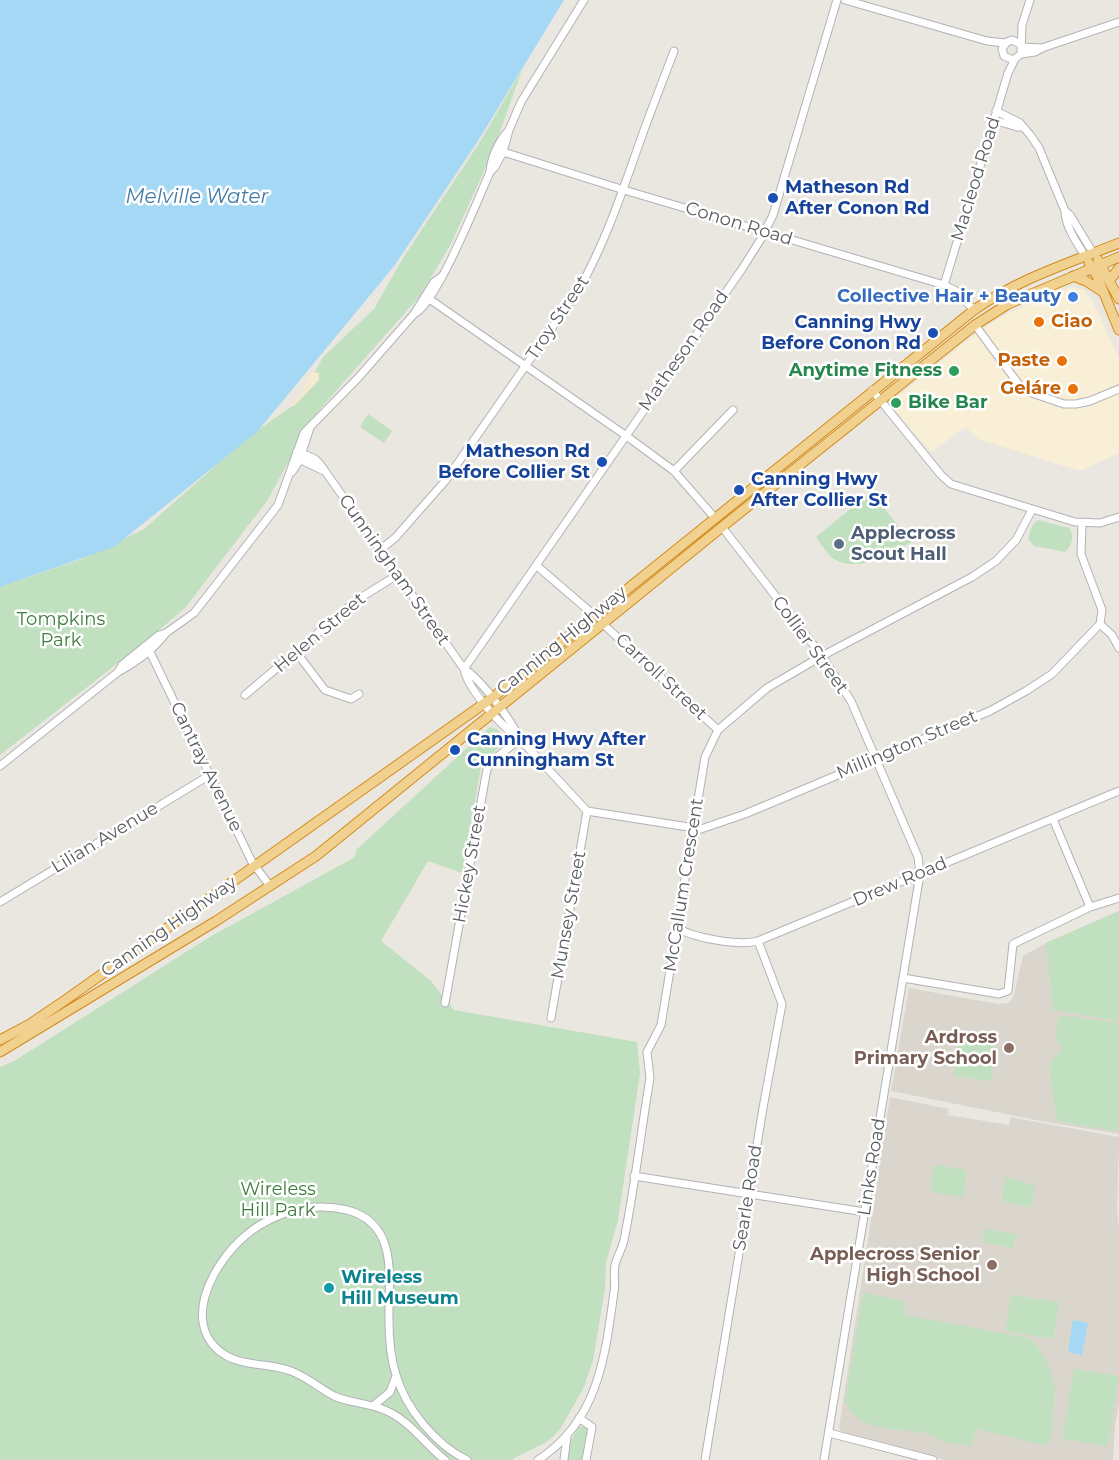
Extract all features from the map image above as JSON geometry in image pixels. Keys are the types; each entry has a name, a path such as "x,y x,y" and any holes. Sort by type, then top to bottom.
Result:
{"highway":[{"name":"Canning Highway","path":"0,1040 30,1024 488,700 974,310 1008,289 1119,243"},
{"path":"1089,254 1110,280 1119,299"},
{"name":"Canning Highway","path":"0,1052 216,921 346,834 722,527 975,325 1008,304 1119,257"},
{"path":"1097,266 1103,292 1119,330"},
{"path":"1110,280 1119,268"},
{"path":"1073,276 1103,292"}],"street":[{"path":"0,766 118,672 122,664 147,648 159,635 194,613 278,505 298,455 304,433 358,378 427,298 434,282 441,278 490,172 491,164 500,151 502,137 509,130 522,102 584,0"},
{"name":"Matheson Road","path":"464,669 742,269 765,232 773,214 837,0"},
{"path":"845,0 987,41 1015,41 1019,51"},
{"name":"Macleod Road","path":"944,285 1008,73 1019,51 1022,25 1030,0"},
{"path":"1004,55 1042,48 1119,22"},
{"name":"Macleod Road","path":"1007,42 1022,25"},
{"path":"987,41 1004,55"},
{"path":"1004,55 1007,42"},
{"name":"Troy Street","path":"381,549 394,538 446,480 589,271 624,190 674,51"},
{"name":"Macleod Road","path":"1004,55 1008,73"},
{"path":"996,111 1020,123 1038,148 1065,211 1070,215 1089,254"},
{"path":"994,120 1022,127"},
{"name":"Conon Road","path":"500,151 944,285 956,291 974,310"},
{"path":"427,298 674,471 714,517"},
{"path":"975,325 1023,390 1070,404 1090,401 1119,389"},
{"path":"872,390 941,475 951,484 1032,510 1082,523 1100,523 1119,517"},
{"path":"674,471 733,410"},
{"name":"Cunningham Street","path":"298,455 324,471 399,574 464,669 466,677 496,711 515,728 520,739 587,812"},
{"name":"McCallum Crescent","path":"538,1460 567,1436 579,1419 595,1389 604,1360 616,1283 614,1268 624,1240 650,1078 647,1052 661,1025 705,757 718,730 767,688 972,577 996,561 1017,538 1032,510"},
{"path":"1082,523 1081,554 1102,610 1100,624 1113,635 1119,648"},
{"name":"Collier Street","path":"722,527 822,657 851,701 918,857 920,874"},
{"path":"537,566 594,615"},
{"name":"Helen Street","path":"245,695 357,600 399,574"},
{"name":"Carroll Street","path":"603,624 718,730"},
{"name":"Millington Street","path":"693,827 701,829 718,824 990,711 1052,674 1100,624"},
{"name":"Cantray Avenue","path":"147,648 255,866 270,886"},
{"path":"296,652 325,690 351,699 359,694"},
{"name":"Hickey Street","path":"445,1003 487,769 493,760 520,739"},
{"name":"Lilian Avenue","path":"0,902 210,775"},
{"name":"Drew Road","path":"676,927 685,933 742,943 758,941 1119,791"},
{"path":"587,812 693,827"},
{"name":"Munsey Street","path":"551,1018 587,812"},
{"path":"1053,819 1090,907"},
{"name":"Links Road","path":"824,1460 920,874"},
{"path":"903,978 999,994 1008,991 1013,944 1090,907 1119,898"},
{"name":"Searle Road","path":"705,1460 782,1004 758,941"},
{"path":"634,1176 865,1212"},
{"path":"445,1460 405,1422 389,1412 333,1395 289,1370 239,1362 217,1349 209,1339 204,1327 203,1306 212,1281 226,1257 245,1236 261,1224 293,1211 313,1207 342,1209 363,1216 372,1222 383,1237 388,1254 388,1325 396,1376 419,1420 453,1454 467,1460"},
{"path":"373,1406 390,1392 396,1376"},
{"path":"579,1419 591,1425 592,1429 586,1460"},
{"path":"829,1433 933,1460"},
{"name":"McCallum Crescent","path":"564,1460 567,1436"}],"shaded area":[{"path":"1072,287 1084,290 1093,302 1119,358 1119,453 1080,471 978,439 966,427 931,452 894,409 898,396 974,335 999,318 1045,296"},
{"name":"Ardross Primary School","path":"1119,911 1119,1134 891,1091 909,988 998,1004 1008,1003 1013,998 1023,956 1046,943"},
{"name":"Applecross Senior High School","path":"890,1097 949,1109 948,1115 1009,1125 1010,1117 1119,1137 1117,1209 1119,1402 1113,1460 946,1460 845,1434 839,1428"}],"green space":[{"name":"Tompkins Park","path":"522,70 493,151 451,244 419,297 313,417 267,501 185,608 0,755 0,587 82,559 144,529 247,438 299,401 323,357 374,309 403,258 478,145"},
{"path":"368,414 392,431 384,443 360,427"},
{"path":"871,492 900,528 919,538 866,563 844,563 834,559 816,537"},
{"path":"1038,520 1069,528 1072,541 1065,552 1034,546 1028,539 1032,526"},
{"name":"Wireless Hill Park","path":"490,727 497,729 506,739 481,767 462,873 428,861 381,941 431,981 454,1010 637,1042 640,1074 618,1220 606,1263 605,1288 593,1360 584,1387 561,1428 543,1444 513,1460 0,1460 0,1067 16,1060 208,938 355,857 356,850"},
{"path":"1119,911 1119,1021 1053,1010 1046,943"},
{"path":"1070,1016 1119,1023 1119,1132 1057,1121 1049,1068 1062,1048 1056,1040 1058,1017"},
{"path":"959,1038 996,1043 991,1081 954,1076"},
{"path":"934,1165 967,1170 963,1197 930,1192"},
{"path":"1006,1177 1035,1186 1031,1207 1001,1201"},
{"path":"985,1229 1016,1234 1013,1248 983,1242"},
{"path":"863,1293 904,1301 905,1315 1029,1338 1047,1361 1055,1386 1052,1435 1046,1446 977,1429 971,1446 946,1442 926,1433 869,1424 851,1412 845,1402"},
{"path":"1011,1295 1059,1302 1053,1339 1005,1331"},
{"path":"1074,1369 1119,1376 1108,1446 1062,1439"},
{"path":"585,1426 589,1431 584,1460 567,1460 569,1446 574,1435 579,1427"}],"sand":[{"path":"311,372 319,373 319,380 294,406 288,405 299,397"}],"water":[{"name":"Melville Water","path":"0,0 564,0 478,141 395,265 257,432 114,547 0,587"},
{"path":"1073,1320 1088,1323 1082,1355 1068,1352"}],"place":[{"name":"Matheson Rd After Conon Rd","path":"773,198"},
{"name":"Collective Hair + Beauty","path":"1073,297"},
{"name":"Ciao","path":"1039,322"},
{"name":"Canning Hwy Before Conon Rd","path":"933,333"},
{"name":"Paste","path":"1062,361"},
{"name":"Anytime Fitness","path":"954,371"},
{"name":"Geláre","path":"1073,389"},
{"name":"Bike Bar","path":"896,403"},
{"name":"Matheson Rd Before Collier St","path":"602,462"},
{"name":"Canning Hwy After Collier St","path":"739,490"},
{"name":"Applecross Scout Hall","path":"839,544"},
{"name":"Canning Hwy After Cunningham St","path":"455,750"},
{"name":"Ardross Primary School","path":"1009,1048"},
{"name":"Applecross Senior High School","path":"992,1265"},
{"name":"Wireless Hill Museum","path":"329,1288"}]}
